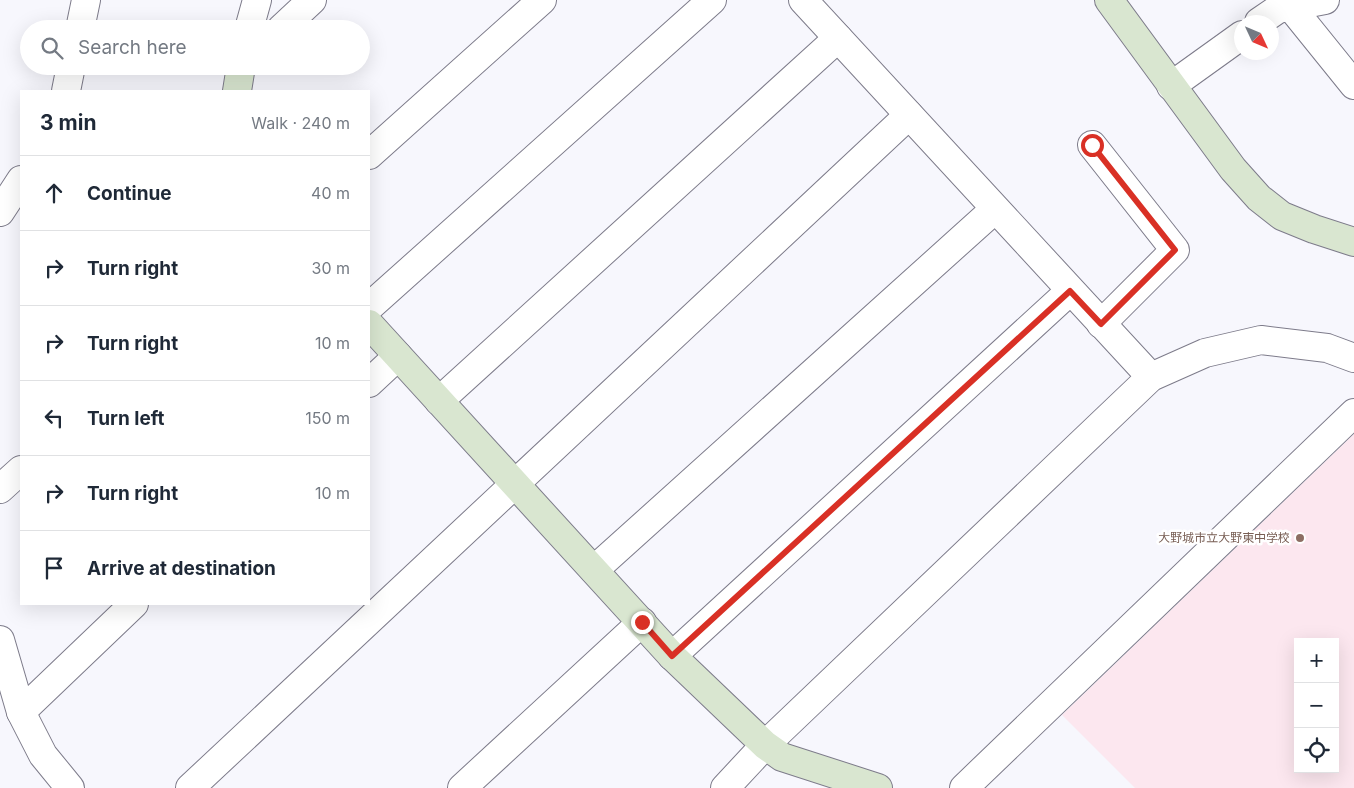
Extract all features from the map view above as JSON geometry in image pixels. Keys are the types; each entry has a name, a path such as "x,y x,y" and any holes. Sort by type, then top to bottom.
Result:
{"street":[{"path":"82,20 86,0"},
{"path":"252,20 258,0"},
{"path":"291,20 312,0"},
{"path":"370,154 542,0"},
{"path":"370,306 712,0"},
{"path":"803,0 1070,291 1152,377"},
{"path":"1109,0 1233,169 1260,198 1282,216 1354,242"},
{"path":"1269,15 1278,9 1325,0"},
{"path":"1291,7 1354,85"},
{"path":"439,401 838,38"},
{"path":"1171,86 1234,41"},
{"path":"66,90 69,75"},
{"path":"236,90 239,75"},
{"path":"190,788 909,115"},
{"path":"1092,145 1175,250 1101,324"},
{"path":"0,212 20,182"},
{"path":"594,570 995,209"},
{"path":"672,656 1070,291"},
{"path":"370,325 672,656 765,745 782,757 878,788"},
{"path":"725,788 765,745 1152,377 1205,353 1261,340 1328,348 1354,358"},
{"path":"370,382 398,356"},
{"path":"964,788 1354,413"},
{"path":"0,489 20,471"},
{"path":"21,712 133,605"},
{"path":"462,788 642,622"},
{"path":"0,640 21,712 43,755 70,788"}],"shaded area":[{"name":"大野城市立大野東中学校","path":"1354,434 1354,788 1135,788 1062,715"}],"place":[{"name":"大野城市立大野東中学校","path":"1300,538"}],"route":[{"path":"642,622 672,656 1070,291 1101,324 1175,250 1092,145"}]}
